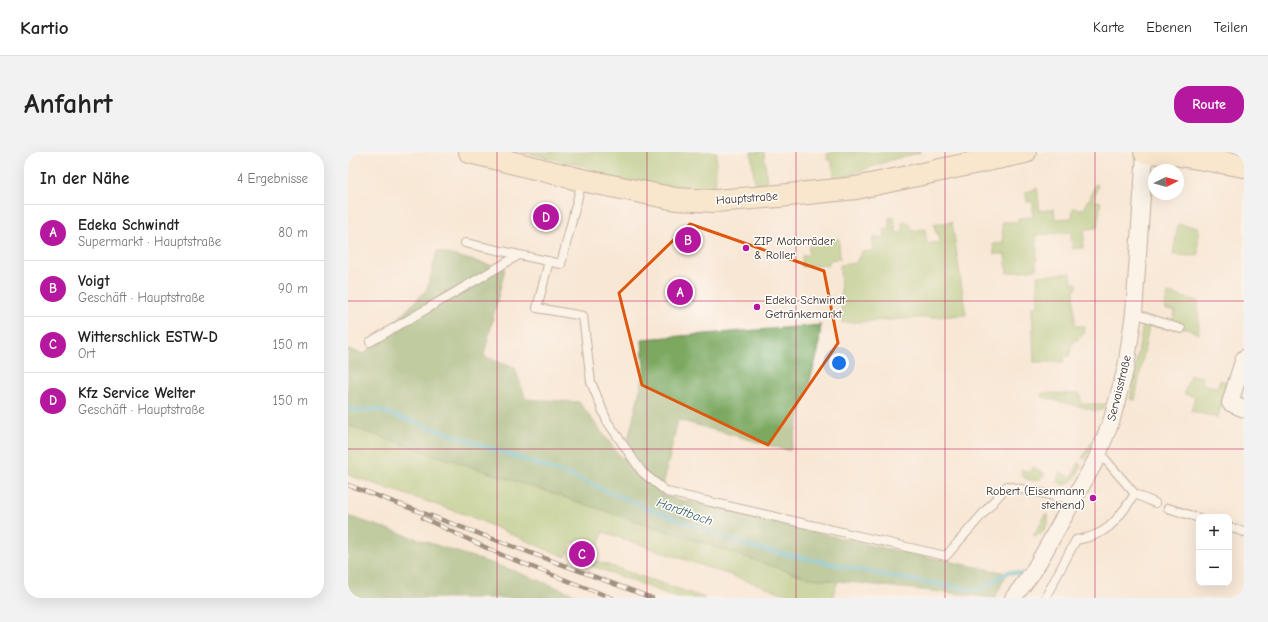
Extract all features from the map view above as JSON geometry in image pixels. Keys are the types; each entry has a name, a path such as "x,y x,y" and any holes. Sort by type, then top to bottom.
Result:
{"main road":[{"name":"Hauptstraße","path":"470,152 582,180 676,199 717,201 856,188 1025,152"},
{"path":"1145,152 1174,154 1244,166"}],"street":[{"name":"Servaisstraße","path":"1013,598 1033,572 1074,500 1099,452 1112,419 1126,367 1134,313 1145,152"},
{"path":"1237,406 1244,358"}],"lane":[{"path":"465,243 561,264 582,180"},
{"path":"370,342 519,255"},
{"path":"549,261 537,308 583,316 591,382 607,421 642,472 667,492 946,556 1007,486 1074,500"},
{"path":"1134,313 1181,329"},
{"path":"1099,452 1135,494 1155,503"},
{"path":"1045,598 1076,540 1087,538 1103,532 1116,520 1135,494"},
{"path":"1168,508 1196,517"},
{"path":"1232,528 1244,532"}],"highlighted area":[{"path":"690,224 824,271 838,343 768,445 642,385 619,293"}],"green space":[{"path":"522,152 717,152 715,189 683,190 635,183 588,172 589,167"},
{"path":"751,152 764,152 767,184 755,185"},
{"path":"832,152 921,152 891,160 835,180 831,160 828,160 827,154"},
{"path":"1095,184 1098,185 1094,200 1101,202 1097,228 1085,229 1083,248 1072,249 1071,232 1036,235 1036,269 1007,273 1005,254 994,254 993,244 1003,243 1002,222 1018,222 1018,218 1033,217 1033,202 1027,202 1026,192 1037,188 1040,211 1054,209 1055,219 1072,218 1073,208 1085,209 1087,200 1089,201"},
{"path":"894,217 896,233 903,232 902,223 908,222 908,224 910,224 911,231 925,229 927,244 939,242 938,233 936,233 934,224 952,222 966,315 842,323 840,265 856,263 861,252 873,251 872,238 885,237 884,230 890,229 889,218"},
{"path":"1178,224 1198,227 1198,256 1173,255"},
{"path":"839,239 840,259 829,260 829,265 802,266 802,256 809,255 809,245 820,244 820,241"},
{"path":"437,251 505,269 484,356 515,368 526,399 579,402 623,460 644,373 642,339 821,325 818,352 790,451 678,420 661,495 874,546 1007,573 995,598 809,578 348,426 348,349 364,354 427,289"},
{"path":"1071,273 1072,283 1077,283 1077,289 1074,289 1075,326 1085,326 1085,333 1070,346 1072,348 1069,356 1064,356 1064,362 1034,362 1032,306 1038,305 1037,276"},
{"path":"1168,293 1198,301 1199,334 1172,323 1175,311 1164,309"},
{"path":"1148,322 1170,329 1149,326 1135,400 1130,399 1143,324"},
{"path":"1190,375 1203,377 1202,384 1217,387 1220,380 1227,382 1218,418 1191,411 1195,397 1184,394"},
{"path":"1042,393 1080,394 1081,404 1107,404 1102,410 1096,411 1042,397"},
{"path":"348,426 809,578 838,581 832,598 816,598 806,595 795,597 603,532 597,551 572,542 566,557 467,515 348,475"},
{"path":"1097,429 1099,431 1085,459 1082,458 1097,434 1095,433"},
{"path":"1079,463 1081,467 1073,481 1064,485 1058,482 1058,477 1061,472 1071,478"},
{"path":"1033,467 1045,474 1043,477 1037,480 1031,480 1021,475 1021,469 1031,472"},
{"path":"1046,514 1048,517 1048,523 1041,534 1033,536"},
{"path":"348,516 509,569 585,598 348,598"},
{"path":"588,559 705,598 678,598 584,563"}],"waterway":[{"name":"Hardtbach","path":"348,408 357,411 376,409 572,476 644,507 751,547 899,578 978,590 1009,572 1022,574"}],"railway":[{"path":"348,485 652,598"},
{"path":"423,518 504,556 612,598"}],"place":[{"name":"Kfz Service Welter","path":"546,217"},
{"name":"Voigt","path":"688,240"},
{"name":"ZIP Motorräder & Roller","path":"746,248"},
{"name":"Edeka Schwindt","path":"680,292"},
{"name":"Edeka Schwindt Getränkemarkt","path":"757,307"},
{"name":"Robert (Eisenmann stehend)","path":"1093,498"},
{"name":"Witterschlick ESTW-D","path":"582,554"}]}
